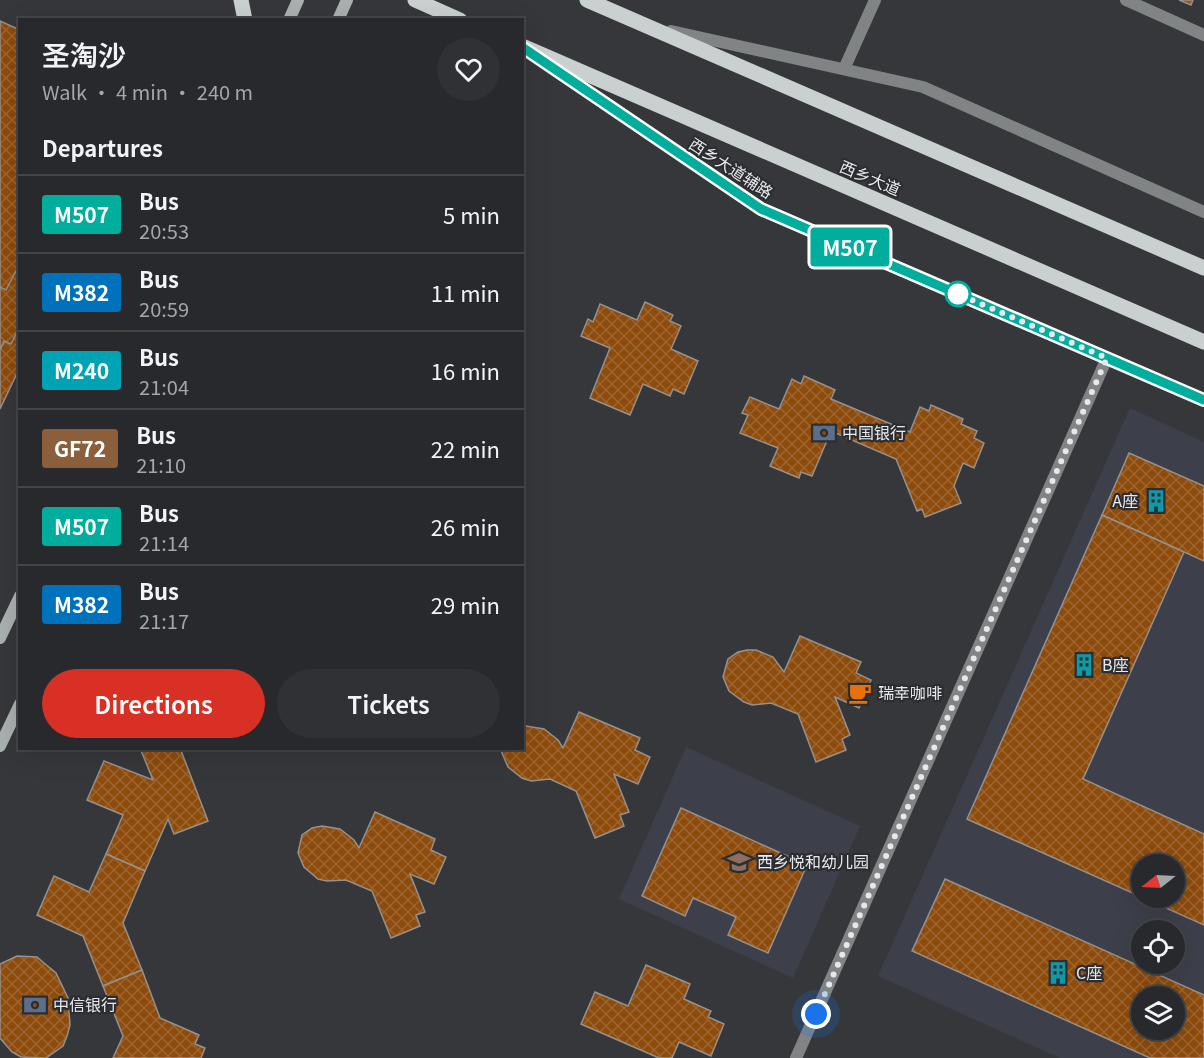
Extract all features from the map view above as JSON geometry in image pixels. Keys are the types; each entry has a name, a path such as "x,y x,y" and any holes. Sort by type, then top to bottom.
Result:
{"main road":[{"path":"241,0 245,18"},
{"path":"290,18 298,0"},
{"path":"339,18 347,0"},
{"path":"415,0 456,18"},
{"path":"587,0 1204,268"},
{"name":"西乡大道","path":"524,48 1204,342"},
{"path":"0,638 18,600"},
{"path":"0,746 18,708"}],"street":[{"path":"844,69 875,0"},
{"path":"1126,0 1204,35"},
{"path":"646,26 923,87 1204,212"},
{"name":"西乡大道辅路","path":"524,48 761,209 1204,400"},
{"path":"796,1058 1107,358"}],"shaded area":[{"path":"1130,408 1204,442 1204,1058 1060,1058 878,976"},
{"name":"西乡悦和幼儿园","path":"686,747 860,826 793,978 619,899"}],"building":[{"path":"1179,0 1193,0 1191,5"},
{"path":"0,21 18,29 18,371 0,409"},
{"path":"18,267 18,330 11,344 4,341 0,350 0,287 6,290"},
{"path":"645,302 673,315 670,321 681,326 671,349 698,361 684,394 673,389 670,396 643,384 630,415 590,398 610,348 581,336 588,319 593,322 600,304 637,320"},
{"path":"804,376 835,390 831,399 910,432 920,407 929,411 931,405 963,419 961,424 977,431 974,438 984,443 974,468 963,463 954,486 961,503 925,517 922,509 917,511 896,459 831,431 812,476 801,472 799,478 770,466 778,448 740,433 748,415 742,413 750,397 779,409 792,379 801,384"},
{"name":"A座","path":"1129,453 1204,486 1204,561 1102,515"},
{"name":"B座","path":"1102,515 1184,552 1083,779 1204,834 1204,925 1166,908 1185,908 1185,854 1131,854 1131,892 967,819"},
{"path":"800,636 861,662 856,673 871,680 859,708 835,697 850,735 842,739 846,750 816,762 798,714 771,703 752,705 744,702 729,691 723,677 728,659 738,652 747,650 756,650 773,657 784,672"},
{"path":"579,712 640,738 635,750 650,757 638,784 614,774 629,812 620,815 624,826 595,838 576,791 550,779 531,781 522,778 508,767 502,753 502,750 524,750 524,726 526,726 544,729 558,740 563,748"},
{"path":"141,750 181,750 208,821 174,834 168,819 145,871 106,854 123,815 87,800 104,761 153,780"},
{"path":"681,808 807,865 768,953 728,935 736,917 693,898 685,916 642,896"},
{"path":"375,812 435,839 431,850 446,857 434,884 410,874 425,912 416,915 420,926 391,938 372,891 346,880 318,879 304,867 298,853 302,835 312,828 322,826 340,829 354,840 359,848"},
{"path":"106,854 145,871 123,923 142,970 103,986 83,936 37,915 54,876 89,892"},
{"name":"C座","path":"945,879 1131,962 1131,974 1157,974 1184,986 1131,986 1131,1040 1185,1040 1185,986 1204,995 1204,1058 1150,1058 912,951"},
{"name":"中信银行","path":"17,956 37,957 56,973 68,998 70,1025 67,1036 63,1046 46,1058 21,1057 12,1052 0,1038 0,964"},
{"path":"646,965 690,984 684,999 711,1011 708,1017 724,1024 711,1056 679,1042 672,1058 659,1058 581,1024 595,992 628,1006"},
{"path":"142,970 160,1018 199,1035 195,1044 205,1048 201,1058 113,1058 123,1036 103,986"}],"bus line":[{"name":"M507","path":"524,48 761,209 1204,400"}],"place":[{"name":"中国银行","path":"824,433"},
{"name":"A座","path":"1156,501"},
{"name":"B座","path":"1084,665"},
{"name":"瑞幸咖啡","path":"860,693"},
{"name":"西乡悦和幼儿园","path":"739,862"},
{"name":"C座","path":"1058,973"},
{"name":"中信银行","path":"35,1005"}],"route":[{"path":"816,1014 1107,358 958,294"}]}
